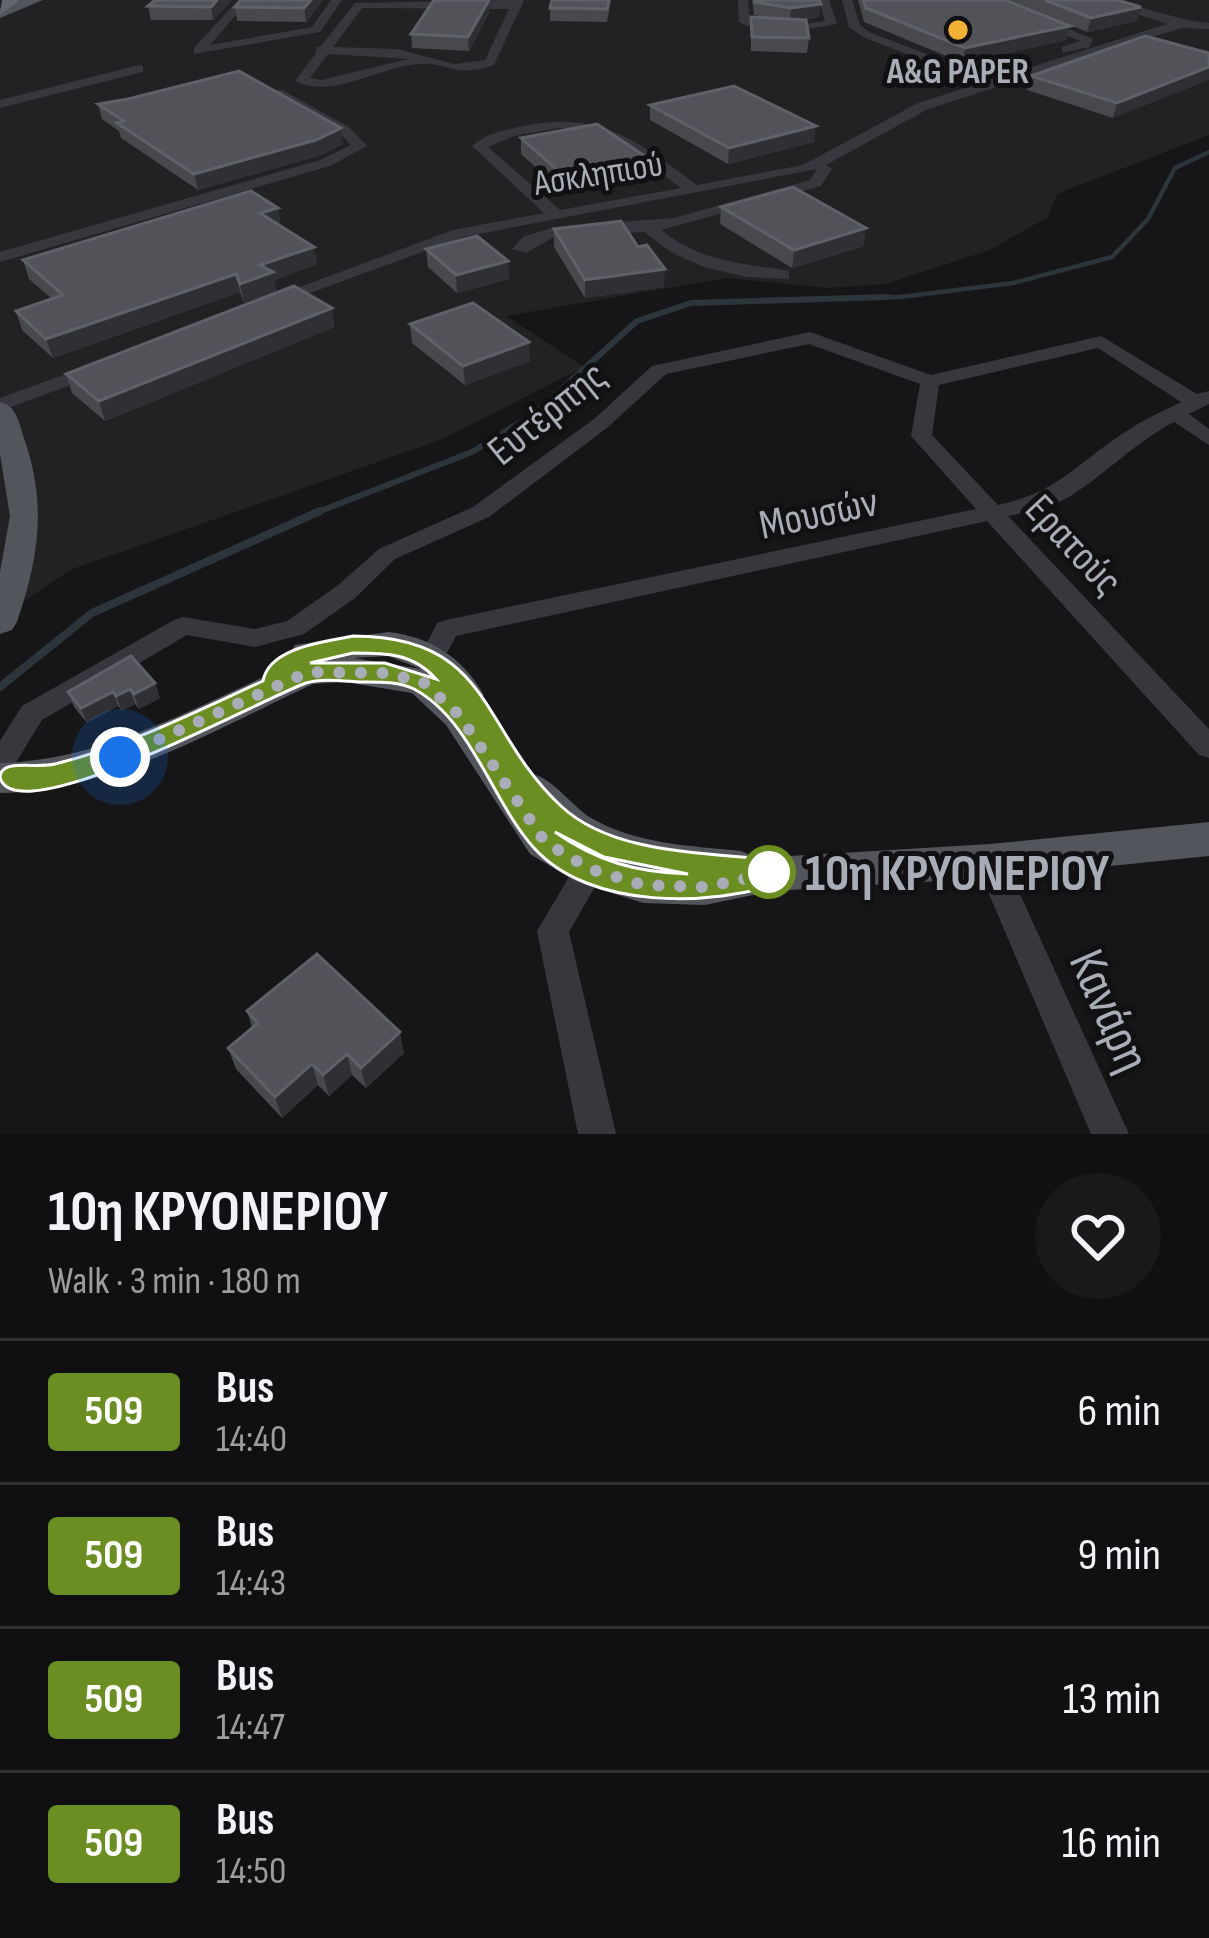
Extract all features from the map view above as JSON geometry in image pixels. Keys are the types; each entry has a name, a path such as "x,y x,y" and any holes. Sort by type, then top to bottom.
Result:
{"highway":[{"path":"0,11 12,0"}],"main road":[{"path":"0,11 35,0"},
{"path":"0,408 9,462 28,514 24,557 0,622"},
{"path":"245,702 303,655 353,645 392,645 432,658 474,706 552,817 597,857 643,885 705,887 773,873 990,861 1209,839"},
{"path":"0,778 48,777 120,757 308,672 364,670 423,682 459,715 545,842 597,857"}],"street":[{"path":"244,0 198,50 316,30 337,0"},
{"path":"743,0 745,22 800,28 831,24 824,0"},
{"path":"847,0 855,27 867,35 991,82"},
{"path":"964,73 1007,70 1079,46 1087,39 987,0"},
{"path":"1102,0 1180,24"},
{"path":"320,50 401,53 454,70 490,62 518,3 364,3 320,50 302,82 321,84 418,60"},
{"name":"Ασκληπιού","path":"246,311 459,233 807,169 923,106 991,82 1007,70 1180,24 1209,26"},
{"path":"0,104 140,69"},
{"path":"0,257 325,163 361,146 344,130 277,93"},
{"path":"554,213 479,146 538,126 584,122 607,130 694,190"},
{"path":"520,249 527,240 548,233 647,226 816,183 825,174 821,161"},
{"path":"647,226 679,249 726,269 783,275"},
{"name":"Ευτέρπης","path":"0,764 32,713 183,626 255,638 295,628 387,554 482,512 672,364 810,338 930,381"},
{"path":"930,381 1101,342 1193,404 1209,439"},
{"path":"0,408 113,362"},
{"name":"Ερατούς","path":"930,381 921,436 1209,747"},
{"name":"Μουσών","path":"432,658 446,629 995,515 1063,491 1137,433 1193,404"},
{"path":"597,857 554,931 597,1134"},
{"name":"Κανάρη","path":"990,861 1110,1134"}],"shaded area":[{"path":"0,0 1209,0 1209,135 1057,194 1048,217 990,250 885,284 827,288 726,278 506,316 584,367 443,439 70,570 0,618"}],"building":[{"path":"155,0 217,0 211,7 148,6"},
{"path":"241,0 311,0 304,8 235,7"},
{"path":"434,0 489,0 468,37 411,34"},
{"path":"552,0 609,0 607,9 550,8"},
{"path":"755,0 819,0 821,4 791,8"},
{"name":"A&G PAPER","path":"863,0 1005,0 1070,26 965,48 866,8"},
{"path":"1045,0 1117,0 1141,7 1091,18"},
{"path":"751,17 806,20 809,38 752,37"},
{"path":"1145,36 1209,53 1209,67 1117,103 1031,76"},
{"path":"239,71 341,128 316,140 194,174 117,123 124,121 98,104 128,99"},
{"path":"734,86 816,126 729,148 650,105"},
{"path":"597,124 652,161 566,178 521,138"},
{"path":"793,187 866,228 794,250 721,207"},
{"path":"251,191 278,208 260,213 314,247 260,265 273,272 240,284 236,274 46,339 16,311 63,295 23,260"},
{"path":"621,221 638,247 647,245 665,269 585,280 554,229"},
{"path":"477,236 508,261 456,275 426,249"},
{"path":"294,286 332,308 99,401 66,374"},
{"path":"473,303 529,342 463,366 410,324"},
{"path":"131,656 155,683 134,694 130,689 116,696 113,692 81,708 68,692"},
{"path":"317,954 400,1032 361,1068 347,1054 323,1075 312,1064 275,1097 228,1048 258,1023 247,1011"}],"waterway":[{"path":"820,299 900,297 1013,283 1112,257 1148,219 1175,168 1209,152"},
{"path":"820,299 888,297"},
{"path":"315,513 472,452 535,413 637,321 691,303 820,299"},
{"path":"784,300 820,299"},
{"path":"315,513 320,511"},
{"path":"0,687 92,613 315,513"}],"bus line":[{"name":"509","path":"0,778 48,777 120,757 308,672 385,673 423,682 459,715 545,842 590,869 643,885 705,887 773,873 643,855 604,845 552,817 474,706 432,658 392,645 353,645 303,655 274,678"}],"place":[{"name":"A&G PAPER","path":"958,30"},
{"name":"10η ΚΡΥΟΝΕΡΙΟΥ","path":"769,872"}],"route":[{"path":"120,757 308,672 385,673 423,682 459,715 545,842 590,869 643,885 705,887 773,873 769,872"}]}
